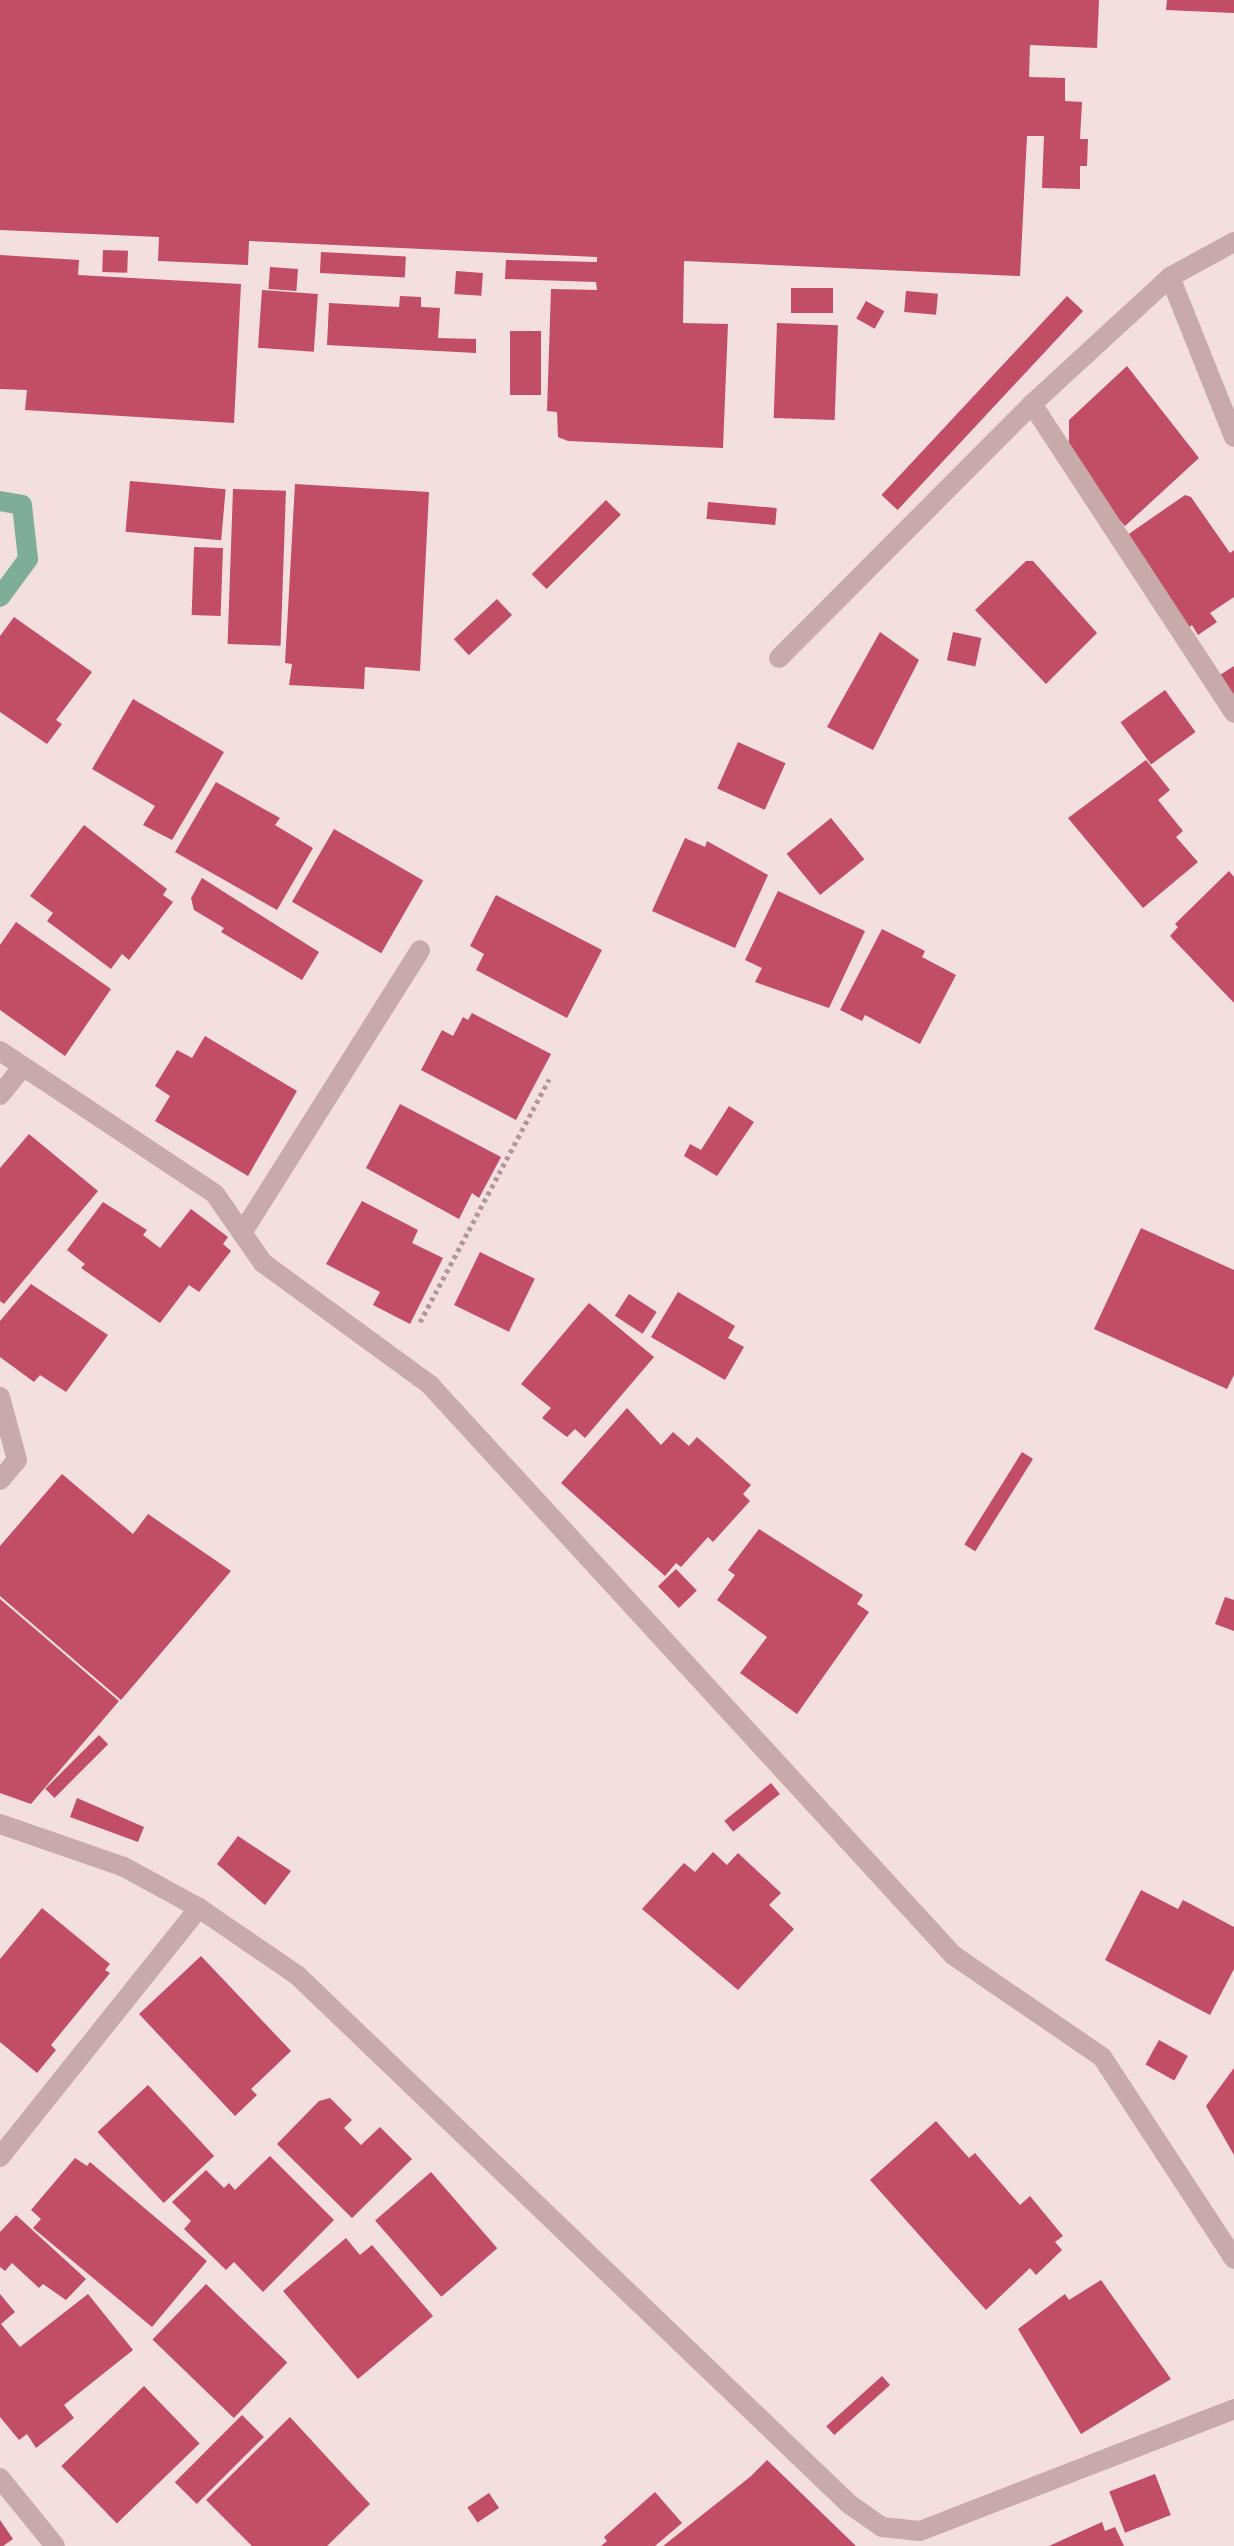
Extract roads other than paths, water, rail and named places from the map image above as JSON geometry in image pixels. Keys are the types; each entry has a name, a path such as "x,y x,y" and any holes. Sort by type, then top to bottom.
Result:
{"street":[{"path":"779,658 1032,404 1170,277 1234,242"},
{"path":"1170,277 1234,437"},
{"path":"1032,404 1234,713"},
{"path":"242,1233 420,950"},
{"path":"0,1051 21,1069 215,1194 263,1263 430,1385 953,1955 1102,2057 1234,2259"},
{"path":"0,1095 21,1069"},
{"path":"0,1397 17,1460 0,1480"},
{"path":"0,1824 124,1867 199,1908 297,1975 849,2504 882,2527 920,2531 1234,2409"},
{"path":"0,2157 199,1908"},
{"path":"0,2478 55,2546"}],"waterway":[{"path":"0,501 22,505 28,559 0,597"}]}
